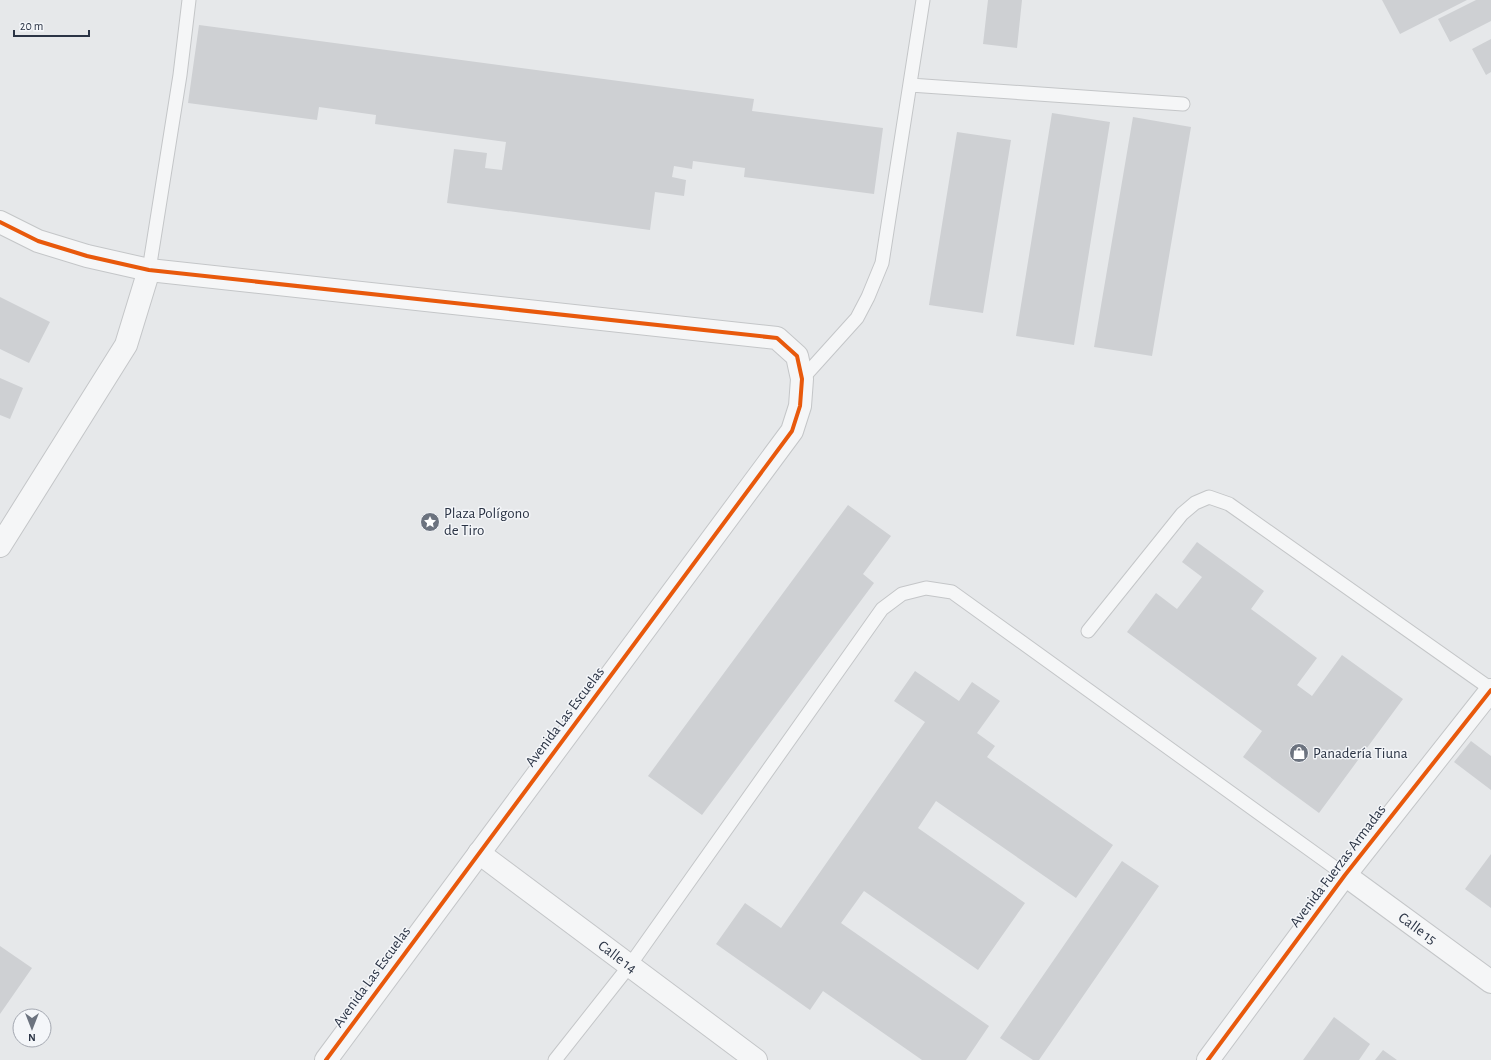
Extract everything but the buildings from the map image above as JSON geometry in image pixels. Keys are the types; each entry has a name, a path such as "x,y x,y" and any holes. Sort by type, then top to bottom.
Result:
{"street":[{"name":"Avenida Las Escuelas","path":"0,222 45,243 86,256 149,270 777,338 797,356 802,379 800,406 792,431 326,1060"},
{"path":"0,546 126,345 149,270"},
{"name":"Avenida Fuerzas Armadas","path":"1208,1060 1345,875 1491,689"},
{"name":"Calle 14","path":"479,853 756,1060"},
{"name":"Calle 15","path":"1345,875 1491,982"}],"lane":[{"path":"149,270 180,75 189,0"},
{"path":"802,379 857,318 868,297 882,263 923,0"},
{"path":"910,85 1183,104"},
{"path":"1088,631 1182,514 1195,503 1209,498 1229,504 1491,689"},
{"path":"556,1060 630,965 882,609 902,594 926,588 952,592 1345,875"}],"cycle path":[{"path":"0,222 38,241 87,256 149,270 777,338 797,356 802,379 800,406 792,431 326,1060"},
{"path":"1208,1060 1345,875 1491,690"}],"place":[{"name":"Plaza Polígono de Tiro","path":"430,522"},
{"name":"Panadería Tiuna","path":"1299,753"}]}
